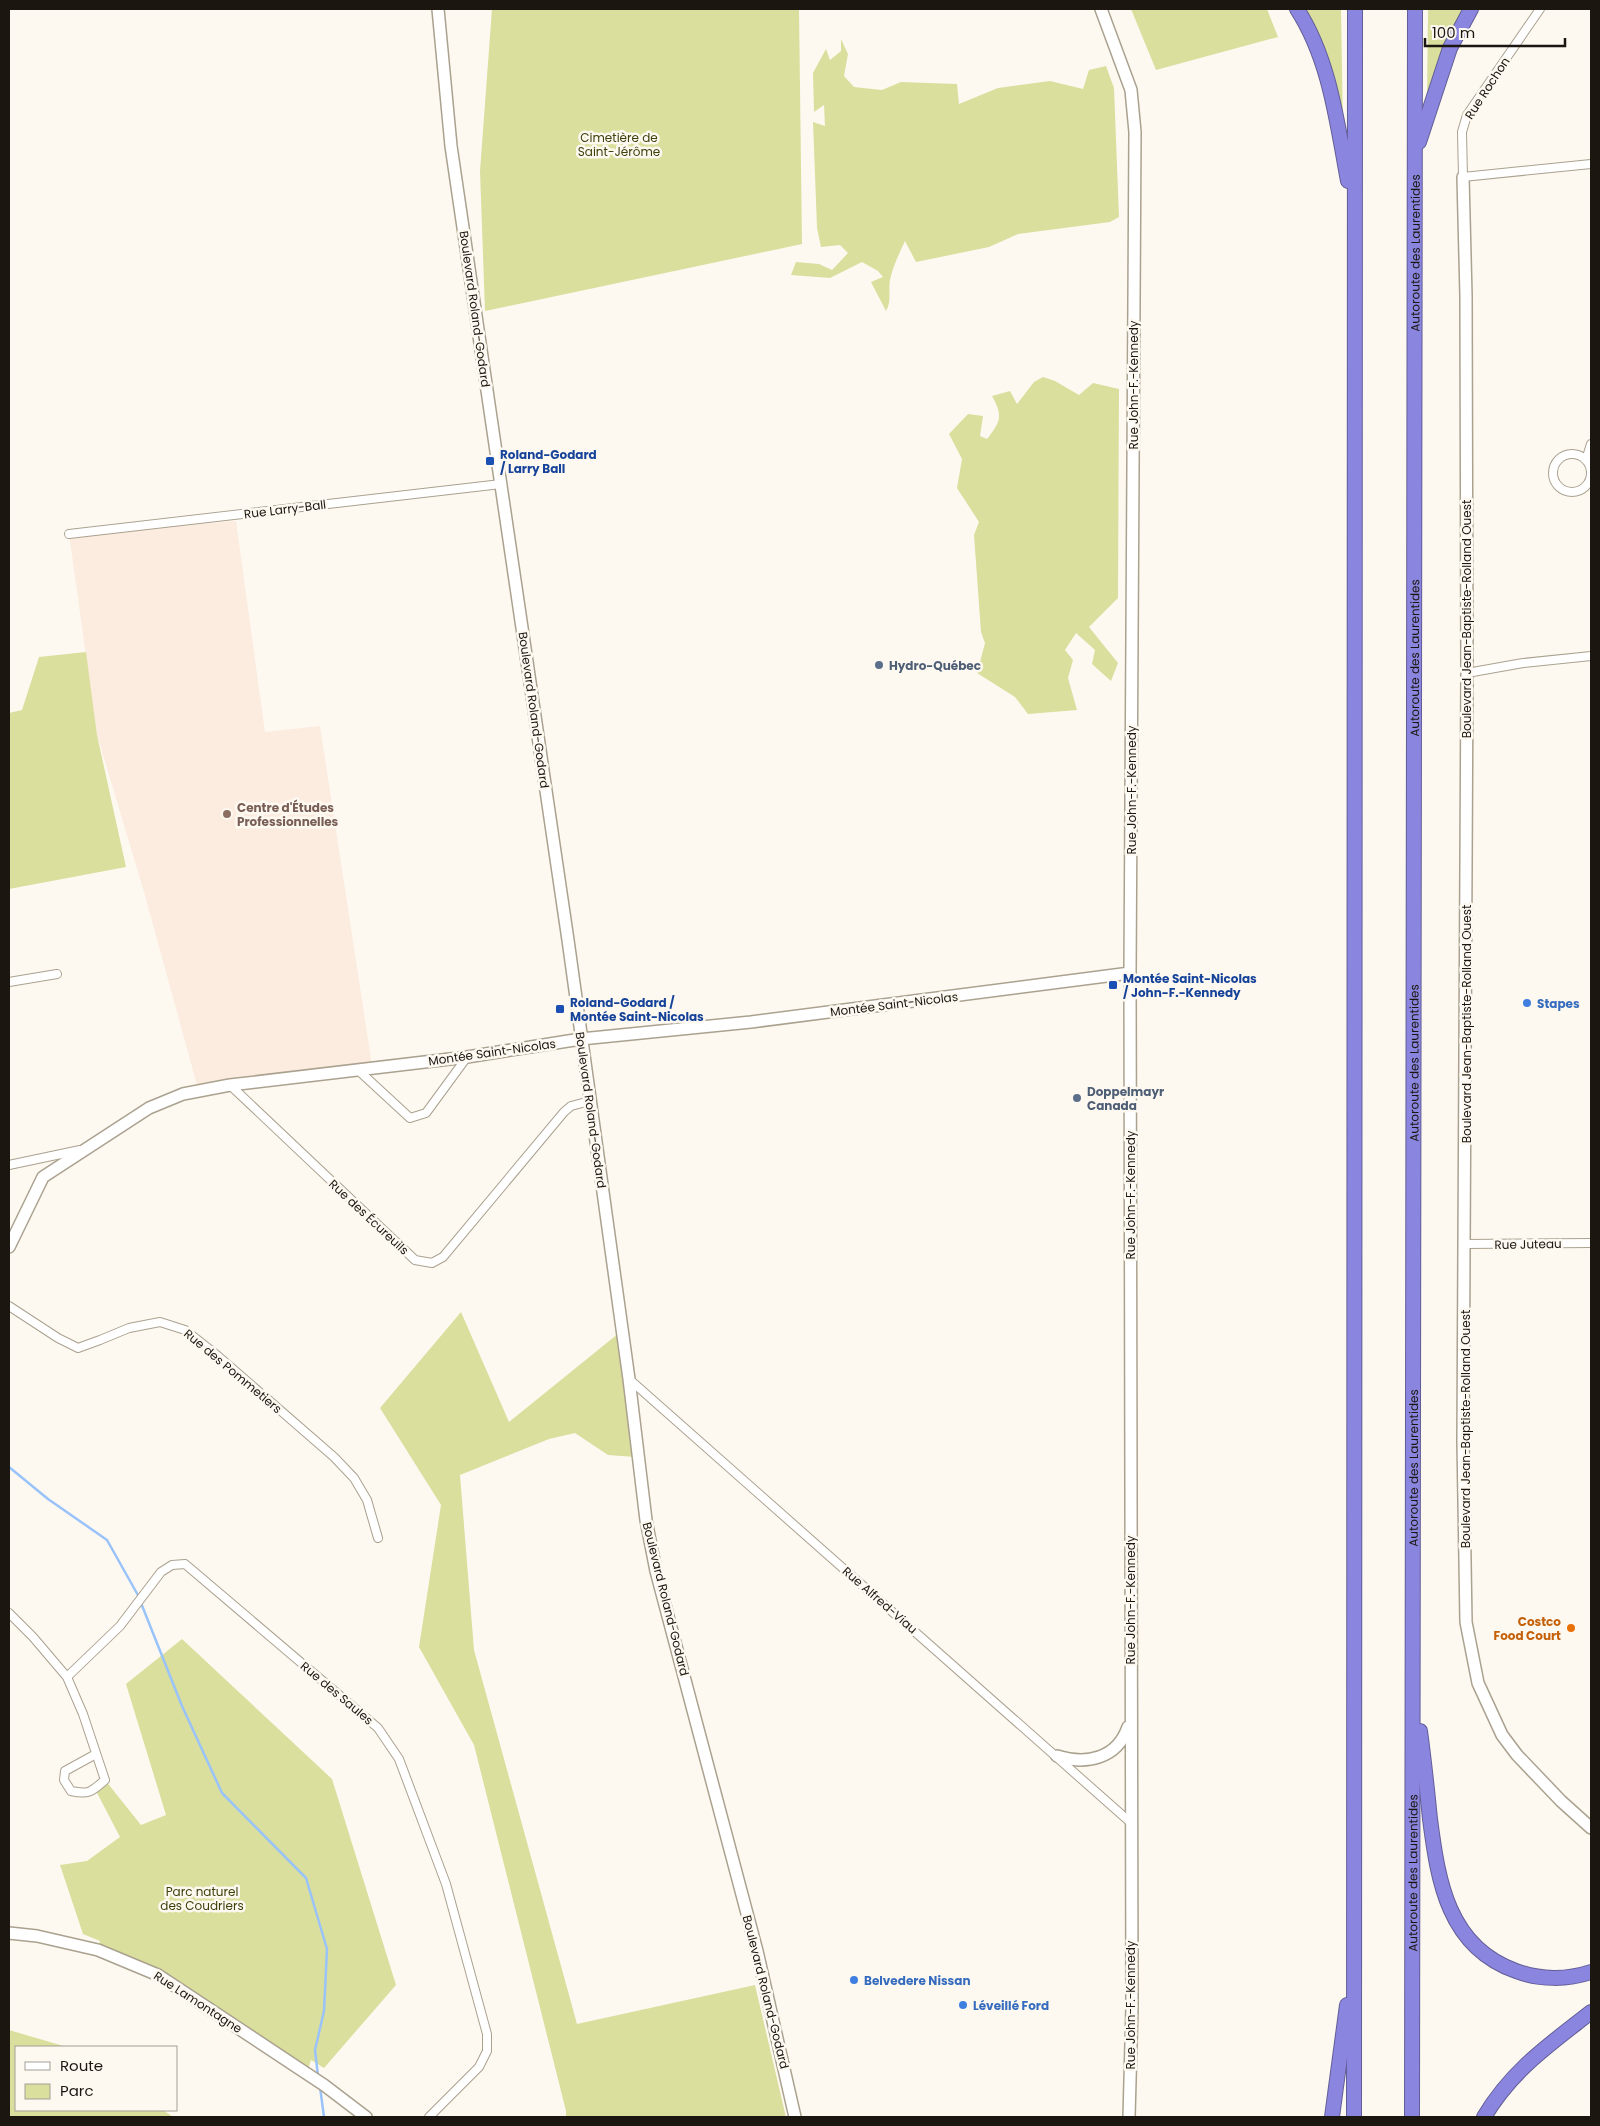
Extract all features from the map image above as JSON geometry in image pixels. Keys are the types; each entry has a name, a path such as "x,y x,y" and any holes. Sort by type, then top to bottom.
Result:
{"highway":[{"path":"1297,9 1316,44 1326,76 1354,211"},
{"path":"1354,2117 1355,9"},
{"name":"Autoroute des Laurentides","path":"1412,2117 1416,9"},
{"path":"1415,154 1450,48 1471,9"},
{"path":"1413,1668 1437,1871 1443,1892 1457,1922 1469,1939 1482,1952 1510,1969 1530,1975 1552,1978 1578,1976 1591,1972"},
{"path":"1332,2117 1354,1949"},
{"path":"1484,2117 1518,2071 1536,2054 1591,2012"}],"street":[{"name":"Boulevard Roland-Godard","path":"438,9 451,146 590,1101 646,1520 656,1571 757,1951 795,2115"},
{"name":"Rue John-F.-Kennedy","path":"1101,9 1130,90 1135,132 1130,973 1130,1822 1132,2007 1129,2117"},
{"name":"Rue Rochon","path":"1463,177 1462,132 1467,115 1540,9"},
{"path":"1463,177 1591,164"},
{"name":"Boulevard Jean-Baptiste-Rolland Ouest","path":"1463,177 1466,306 1467,674 1463,1441 1466,1622 1478,1683 1502,1735 1517,1755 1561,1801 1591,1828"},
{"path":"1586,460 1575,454 1563,456 1554,465 1553,471 1556,483 1566,490 1583,488 1590,478 1586,460 1591,444"},
{"name":"Rue Larry-Ball","path":"69,534 501,484"},
{"path":"1467,674 1524,663 1591,656"},
{"name":"Montée Saint-Nicolas","path":"9,1247 43,1177 150,1108 184,1094 230,1085 467,1057 581,1039 751,1022 1130,973"},
{"path":"9,982 58,974"},
{"path":"358,1070 410,1118 426,1113 467,1057"},
{"name":"Rue des Écureuils","path":"230,1085 415,1260 432,1263 443,1257 564,1112 571,1106 590,1101"},
{"path":"9,1165 88,1149"},
{"name":"Rue Juteau","path":"1465,1244 1591,1243"},
{"name":"Rue des Pommetiers","path":"9,1306 58,1338 78,1348 129,1328 160,1322 185,1330 219,1357 327,1451 354,1478 367,1500 378,1538"},
{"name":"Rue Alfred-Viau","path":"628,1379 1130,1822"},
{"name":"Rue des Saules","path":"68,1677 120,1626 161,1572 172,1565 185,1564 378,1728 399,1759 446,1884 487,2034 487,2051 479,2067 429,2117"},
{"path":"9,1613 68,1677 83,1714 105,1780 95,1789 84,1794 71,1792 64,1780 66,1771 96,1754"},
{"path":"1056,1756 1071,1760 1082,1760 1096,1759 1108,1754 1118,1746 1130,1723"},
{"name":"Rue Lamontagne","path":"9,1933 37,1936 98,1950 158,1974 324,2085 366,2117"}],"shaded area":[{"name":"Centre d'Études Professionnelles","path":"236,521 265,732 320,726 372,1065 198,1089 144,892 97,735 69,534"}],"green space":[{"name":"Cimetière de Saint-Jérôme","path":"492,9 799,9 802,244 485,311 480,171"},
{"path":"1131,9 1267,9 1278,37 1156,70"},
{"path":"1305,9 1341,9 1343,127 1338,95 1330,66 1313,23"},
{"path":"1428,9 1463,9 1447,39 1427,99"},
{"path":"841,39 848,54 844,76 854,87 882,90 901,82 957,84 959,104 998,88 1050,81 1083,89 1089,70 1106,66 1114,88 1119,217 1110,222 1018,234 989,247 916,262 905,241 891,275 889,284 890,296 886,311 871,282 883,277 878,271 862,262 830,278 791,275 796,262 819,264 832,270 848,253 840,245 821,247 817,228 813,122 825,126 824,105 814,112 813,73 826,49 830,60 841,51"},
{"path":"1043,377 1055,381 1079,395 1093,383 1119,389 1118,598 1089,627 1118,663 1111,681 1092,664 1095,650 1076,633 1065,650 1073,660 1068,678 1077,710 1028,714 1015,697 977,673 985,643 981,632 974,535 979,522 957,488 962,459 949,434 968,414 983,416 980,436 987,439 998,423 999,418 998,409 992,396 1010,391 1017,404 1034,382"},
{"path":"86,652 97,735 126,867 9,889 9,713 22,710 39,657"},
{"path":"461,1312 509,1422 619,1333 635,1457 608,1455 575,1433 549,1439 460,1475 474,1650 577,2024 755,1985 786,2117 566,2117 474,1745 419,1647 441,1505 380,1408"},
{"name":"Parc naturel des Coudriers","path":"182,1639 332,1779 396,1985 324,2068 311,2060 307,2073 158,1975 98,1950 100,1941 83,1934 60,1865 87,1861 120,1837 95,1789 105,1780 141,1825 166,1815 126,1684"},
{"path":"9,2030 64,2046 15,2046 15,2111 164,2111 173,2117 9,2117"}],"waterway":[{"path":"9,1467 48,1499 107,1540 139,1597"},
{"path":"141,1603 182,1706 222,1793 306,1878 327,1949 324,2011 315,2050 318,2076"},
{"path":"320,2087 324,2117"}],"place":[{"name":"Roland-Godard / Larry Ball","path":"490,461"},
{"name":"Hydro-Québec","path":"879,665"},
{"name":"Centre d'Études Professionnelles","path":"227,814"},
{"name":"Montée Saint-Nicolas / John-F.-Kennedy","path":"1113,985"},
{"name":"Stapes","path":"1527,1003"},
{"name":"Roland-Godard / Montée Saint-Nicolas","path":"560,1009"},
{"name":"Doppelmayr Canada","path":"1077,1098"},
{"name":"Costco Food Court","path":"1571,1628"},
{"name":"Belvedere Nissan","path":"854,1980"},
{"name":"Léveillé Ford","path":"963,2005"}]}
